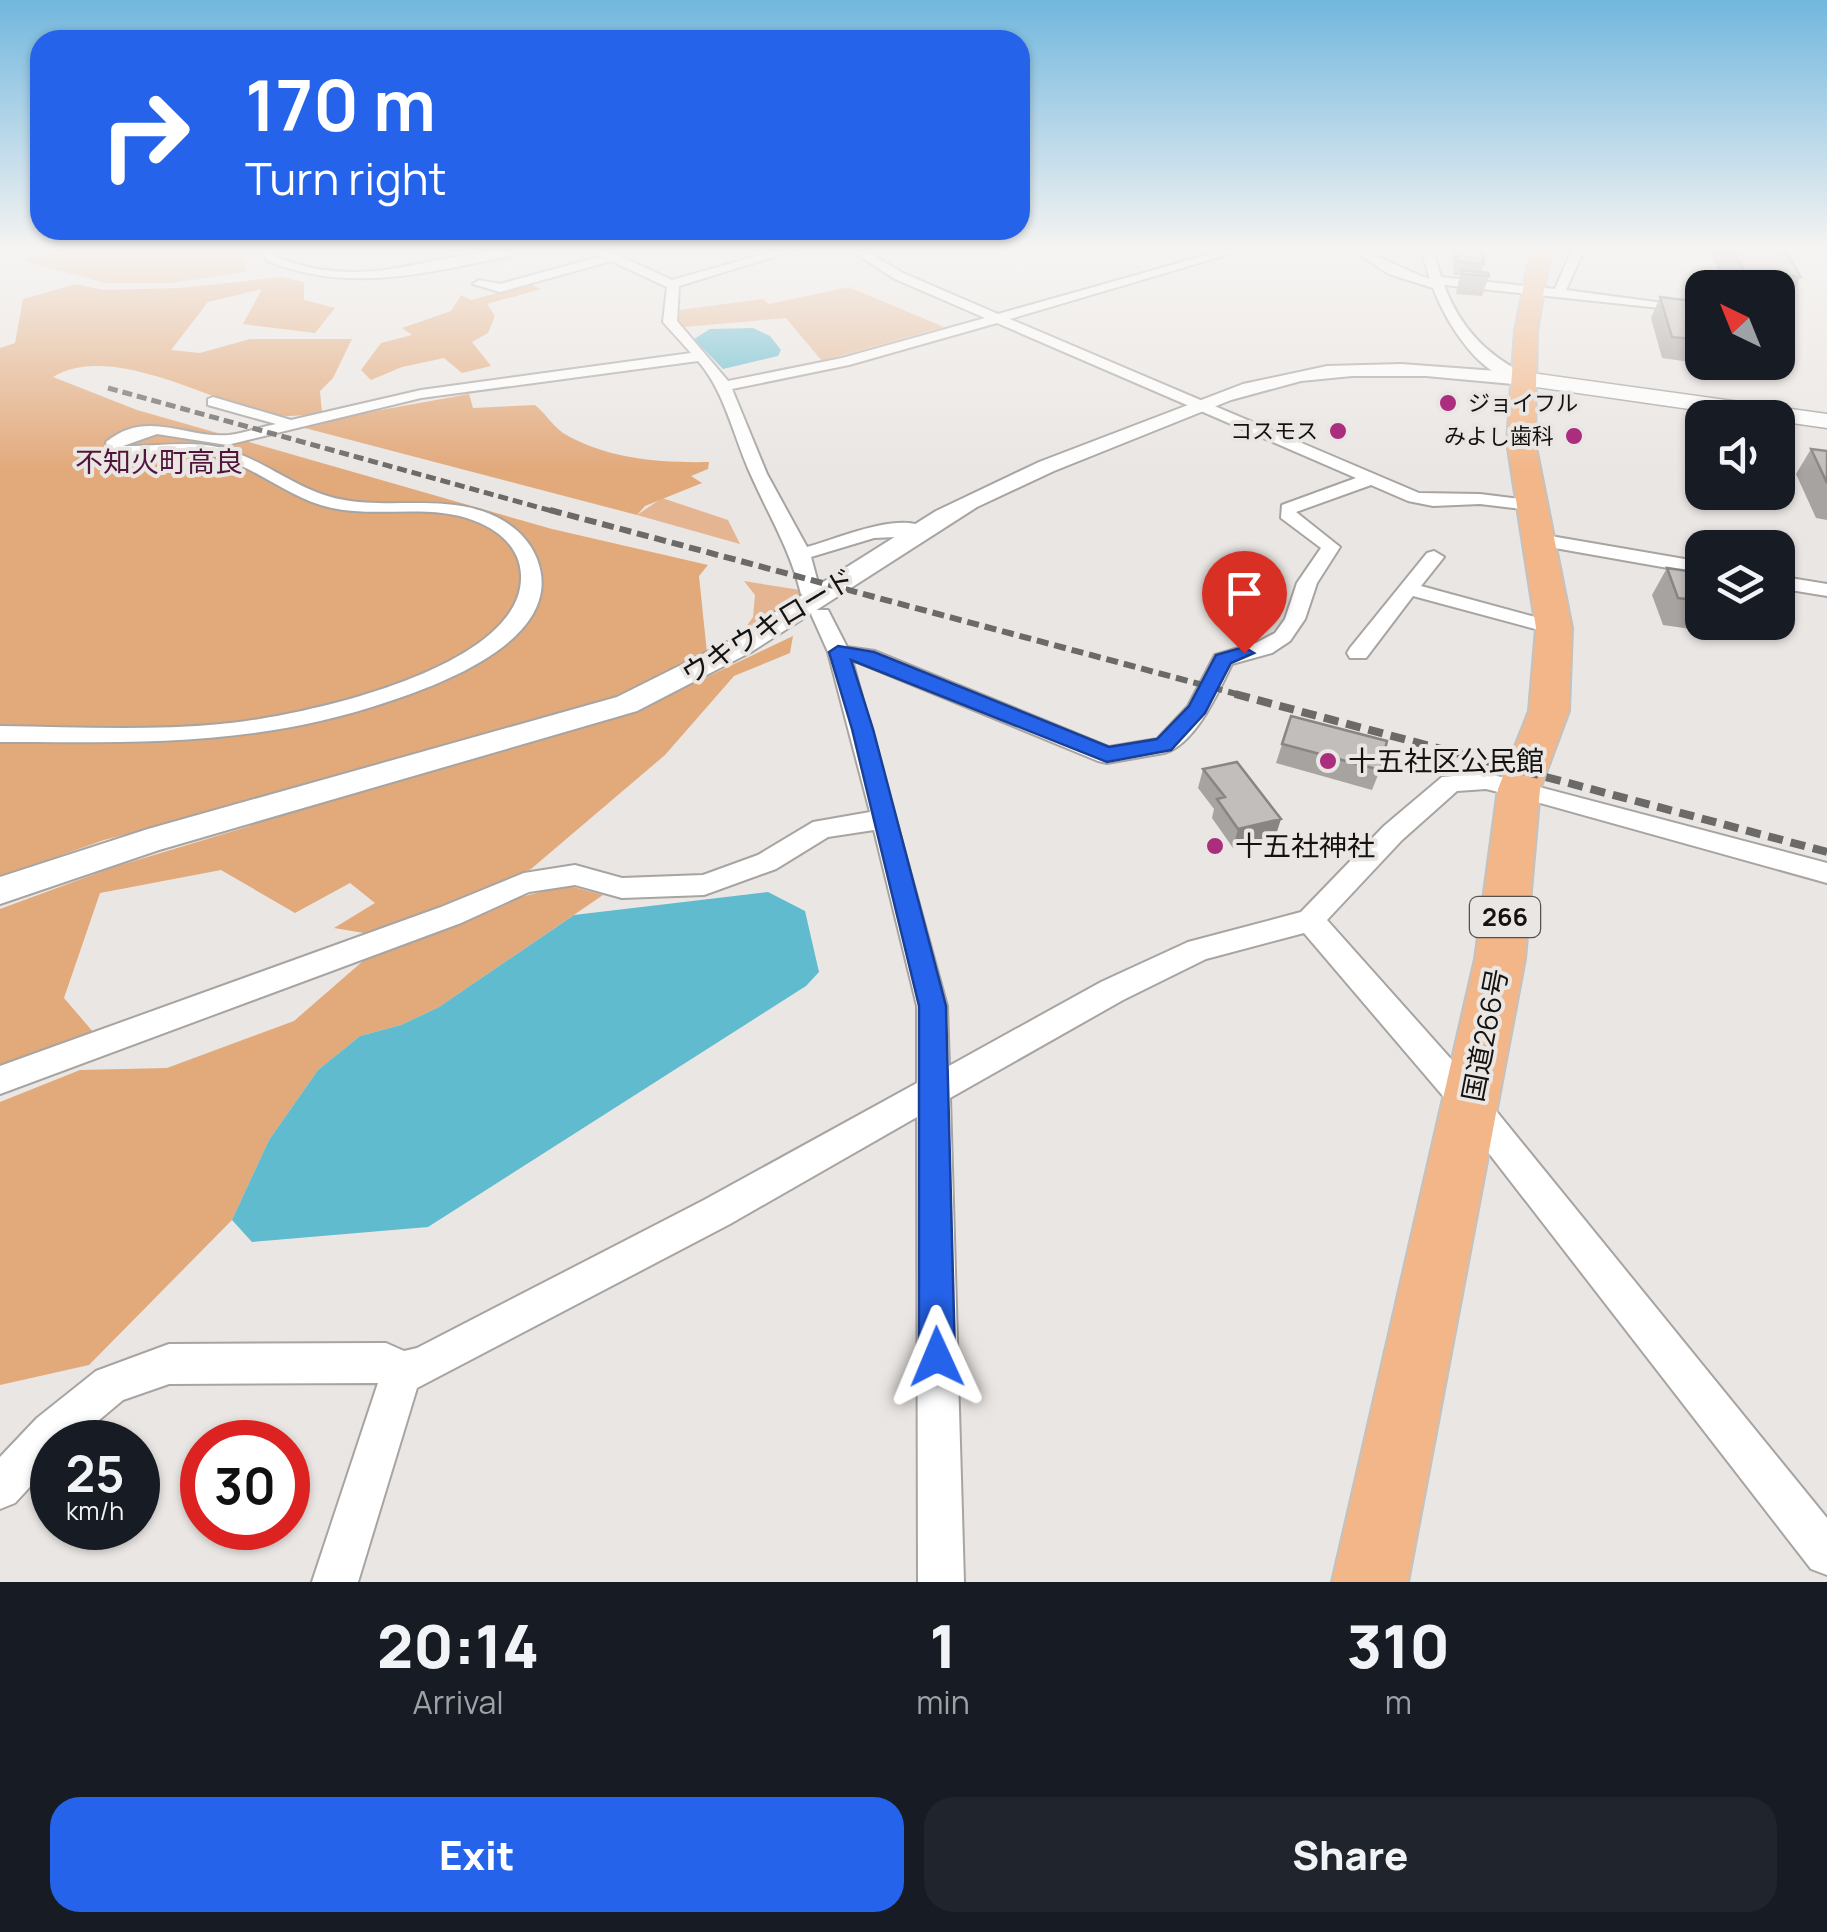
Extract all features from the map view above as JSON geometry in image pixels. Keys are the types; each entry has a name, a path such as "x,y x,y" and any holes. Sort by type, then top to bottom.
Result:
{"highway":[{"name":"国道266号","path":"1370,1582 1500,958 1519,789 1549,711 1554,628 1521,442 1529,324"}],"main road":[{"path":"1524,379 1827,421"}],"street":[{"path":"672,324 703,356 724,386 759,474 801,554 816,604 838,652 886,819 932,1006 941,1582"},
{"path":"724,386 791,376 977,324"},
{"path":"1012,324 1423,500 1499,500 1534,522 1685,563"},
{"path":"1457,324 1489,363 1524,379"},
{"path":"0,734 222,732 321,714 391,693 465,661 495,642 520,619 531,584 530,560 520,544 494,522 459,512 332,503 216,452 115,450 114,442 152,428 174,427 197,436 227,440 420,394 703,356"},
{"name":"ウキウキロード","path":"0,891 148,841 627,704 702,668 796,614 920,530 1041,468 1201,404 1277,380 1329,372 1398,369 1524,379"},
{"path":"213,402 294,422"},
{"path":"838,652 867,656 1107,754 1164,745 1198,709 1223,660 1264,648 1283,637 1295,619 1307,583 1331,547 1287,514 1288,510 1373,478"},
{"path":"801,554 872,530 920,530"},
{"path":"1358,652 1434,557"},
{"path":"1795,585 1827,590"},
{"path":"1410,588 1554,628"},
{"path":"0,1488 52,1433 110,1385 170,1364 386,1363 402,1371 422,1367 933,1094 1112,991 1198,950 1310,920 1393,832 1450,782 1486,781 1827,873"},
{"path":"0,1080 432,922 524,883 575,875 622,888 704,884 767,862 822,829 886,819"},
{"path":"1310,920 1472,1106 1827,1553"},
{"path":"336,1582 402,1371"}],"shaded area":[{"path":"18,324 191,324 171,350 200,353 250,339 352,339 333,378 320,391 322,413 268,414 159,377 102,366 76,368 53,377 137,410 552,529 708,565 699,576 707,653 611,698 516,731 520,746 640,709 793,636 790,653 734,676 665,755 531,869 370,934 334,928 375,903 350,883 295,913 221,870 100,893 64,998 94,1033 0,1068 0,909 111,868 250,826 270,797 104,840 0,877 0,348 15,343"},
{"path":"243,324 322,324 315,333"},
{"path":"414,324 492,324 488,333 472,342 491,366 462,373 444,358 402,367 371,380 361,370 381,343 412,335 402,328"},
{"path":"680,324 720,324 684,327"},
{"path":"791,324 936,324 944,327 822,361"},
{"path":"469,394 473,408 535,405 563,433 597,449 653,460 709,462 708,469 691,476 702,483 645,506 637,515 301,427 322,413 331,419"},
{"path":"662,498 728,520 740,544 637,515"},
{"path":"744,581 800,590 803,598 746,627 753,617 755,595"},
{"path":"566,885 603,895 439,1007 401,1025 360,1036 318,1070 269,1140 232,1220 89,1365 0,1385 0,1102 80,1070 167,1068 294,1021 363,961 518,898"}],"water":[{"path":"753,328 770,336 781,350 778,356 723,369 694,339 710,329"},
{"path":"768,892 805,911 819,972 806,986 428,1227 252,1242 232,1220 269,1140 318,1070 360,1036 401,1025 439,1007 574,915"}],"building":[{"path":"1668,324 1685,324 1685,338 1672,337"},
{"path":"1811,449 1827,451 1827,483"},
{"path":"1667,568 1685,571 1685,599 1678,598"},
{"path":"1291,716 1387,741 1380,770 1282,744"},
{"path":"1237,762 1281,819 1238,829 1217,799 1225,797 1203,769"}],"railway":[{"path":"108,388 559,513"},
{"path":"550,510 1244,696"},
{"path":"1235,694 1827,852"}],"place":[{"name":"ジョイフル","path":"1448,403"},
{"name":"コスモス","path":"1338,431"},
{"name":"みよし歯科","path":"1574,436"},
{"name":"十五社区公民館","path":"1328,761"},
{"name":"十五社神社","path":"1215,846"}],"district":[{"name":"不知火町高良","path":"159,462"}],"route":[{"path":"937,1357 932,1006 862,729 838,652 867,656 878,664 1107,754 1164,745 1198,709 1223,660 1244,653"}]}
